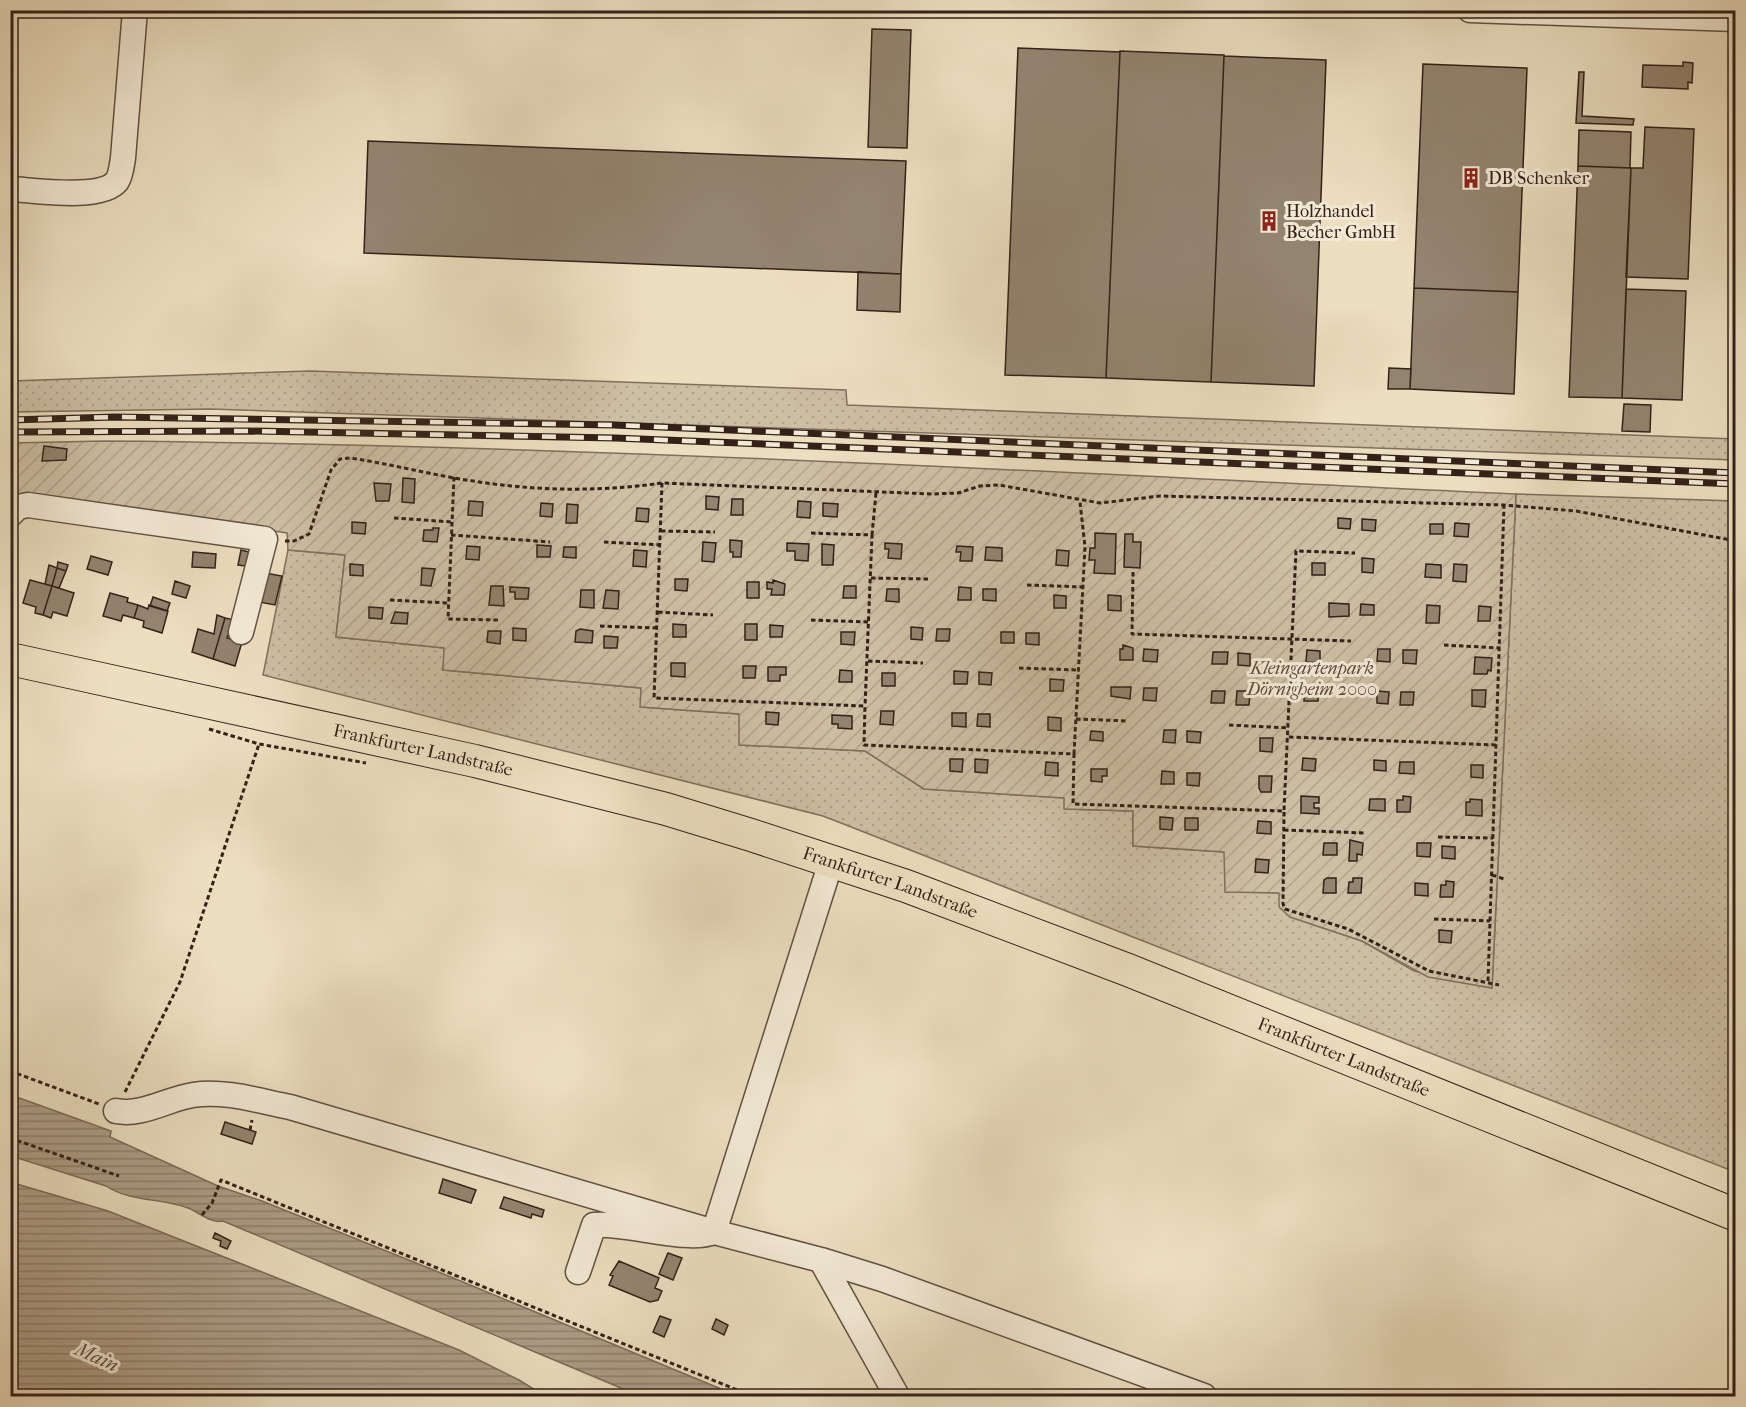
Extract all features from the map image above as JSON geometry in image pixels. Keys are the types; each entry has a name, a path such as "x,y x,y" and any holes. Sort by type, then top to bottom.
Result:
{"main road":[{"name":"Frankfurter Landstraße","path":"10,639 489,744 671,790 752,815 982,893 1736,1192"},
{"name":"Frankfurter Landstraße","path":"10,659 263,729 564,782 666,809 831,862 976,912 1139,974 1736,1215"}],"street":[{"path":"10,189 87,192 105,189 117,180 123,158 135,10"},
{"path":"1470,10 1735,22"},
{"path":"10,515 18,507 28,505 265,539 241,632"},
{"path":"714,1232 831,862"},
{"path":"117,1111 140,1111 199,1094 219,1094 255,1100 339,1121 714,1232 821,1260 882,1279 1204,1396"},
{"path":"578,1272 594,1225 608,1224 687,1234 714,1232"},
{"path":"821,1260 897,1396"}],"path":[{"path":"265,539 294,541 309,534 331,470 340,459 527,488 619,489 662,483 932,494 999,485 1080,502 1100,503 1160,496 1504,505 1576,511 1736,541"},
{"path":"454,477 448,619 499,620"},
{"path":"662,483 654,698 866,706"},
{"path":"876,493 872,535 864,745 1074,754"},
{"path":"1080,502 1085,527 1072,804 1284,811"},
{"path":"1488,981 1504,505"},
{"path":"394,518 452,522"},
{"path":"661,531 716,532"},
{"path":"811,533 872,535"},
{"path":"451,535 550,542"},
{"path":"604,542 661,545"},
{"path":"1355,553 1296,551 1284,811 1283,904 1285,909 1348,929 1429,972 1488,981 1499,985"},
{"path":"1133,572 1132,634 1351,641"},
{"path":"870,578 929,579"},
{"path":"1027,585 1083,587"},
{"path":"390,600 449,603"},
{"path":"657,612 713,615"},
{"path":"811,620 869,622"},
{"path":"600,626 657,628"},
{"path":"1444,645 1500,648"},
{"path":"867,661 923,663"},
{"path":"1019,668 1078,670"},
{"path":"1076,719 1128,721"},
{"path":"1229,725 1289,728"},
{"path":"205,728 263,729 367,764"},
{"path":"10,1071 117,1111 180,982 263,729"},
{"path":"1289,737 1497,745"},
{"path":"1284,830 1366,833"},
{"path":"1438,837 1493,838"},
{"path":"1492,874 1504,879"},
{"path":"1434,919 1490,921"},
{"path":"10,1138 119,1176"},
{"path":"202,1215 212,1203 221,1180 752,1396"}],"green space":[{"path":"310,371 846,390 847,405 1735,439 1735,460 210,409 11,412 11,381"},
{"name":"Kleingartenpark Dörnigheim 2000","path":"105,441 635,454 1516,494 1492,988 1428,977 1362,941 1290,917 1279,907 1279,893 1225,892 1224,852 1133,846 1133,811 1064,809 1064,798 924,789 865,751 739,745 739,714 640,707 641,688 443,670 444,648 336,637 345,555 288,550 287,533 26,493 11,503 11,443"},
{"path":"1516,494 1735,501 1735,1172 823,816 263,675 288,550 345,555 336,637 445,648 443,670 641,688 641,707 740,714 740,745 865,751 924,789 1065,798 1065,809 1133,811 1133,846 1225,852 1226,892 1279,893 1290,917 1362,941 1414,971 1492,988"}],"water":[{"path":"11,1095 111,1131 110,1137 218,1186 262,1201 451,1277 738,1396 640,1396 223,1221 210,1219 178,1205 125,1195 106,1186 11,1156"},
{"name":"Main","path":"10,1182 108,1211 459,1350 519,1380 545,1396 11,1396"}],"building":[{"path":"872,29 911,30 907,148 868,147"},
{"path":"1018,48 1120,52 1106,378 1005,375"},
{"path":"1120,51 1224,55 1211,382 1106,378"},
{"name":"Holzhandel Becher GmbH","path":"1224,56 1326,60 1314,386 1211,382"},
{"path":"1683,62 1693,63 1692,83 1688,82 1688,89 1642,87 1643,65 1683,66"},
{"name":"DB Schenker","path":"1423,64 1527,68 1518,292 1414,288"},
{"path":"1579,72 1584,72 1582,116 1634,119 1633,125 1576,123"},
{"path":"1645,127 1694,129 1688,279 1626,277 1631,168 1643,168"},
{"path":"1579,130 1631,132 1630,168 1578,166"},
{"path":"368,141 906,161 901,274 364,253"},
{"path":"1578,166 1631,168 1622,398 1569,397"},
{"path":"858,272 901,274 900,312 857,310"},
{"path":"1734,280 1736,280 1736,309 1731,309"},
{"path":"1414,288 1518,292 1514,394 1410,389"},
{"path":"1626,289 1686,291 1682,400 1622,398"},
{"path":"1389,368 1411,369 1410,389 1388,389"},
{"path":"1624,404 1651,405 1650,432 1622,431"},
{"path":"44,446 67,449 66,460 42,461"},
{"path":"403,478 415,479 414,503 402,502"},
{"path":"374,483 391,484 389,501 376,501"},
{"path":"706,496 719,497 718,510 706,509"},
{"path":"732,499 743,499 743,515 731,515"},
{"path":"469,501 483,502 482,516 468,515"},
{"path":"798,501 811,502 810,518 797,517"},
{"path":"541,503 553,504 552,517 540,516"},
{"path":"823,503 838,504 837,517 823,516"},
{"path":"567,504 578,505 577,523 566,523"},
{"path":"637,508 649,509 648,522 636,521"},
{"path":"1338,518 1351,519 1350,529 1338,528"},
{"path":"1362,519 1376,520 1375,531 1362,530"},
{"path":"352,522 366,523 365,534 352,533"},
{"path":"1455,523 1469,524 1468,537 1454,536"},
{"path":"1430,524 1443,524 1443,534 1430,534"},
{"path":"433,528 439,528 437,542 423,541 424,530 433,530"},
{"path":"1095,533 1116,534 1115,574 1094,573 1095,560 1089,560 1090,548 1095,548"},
{"path":"1125,534 1133,534 1133,542 1141,542 1140,568 1124,567"},
{"path":"730,540 742,541 741,557 733,557 733,552 730,552"},
{"path":"703,542 716,543 714,562 702,561"},
{"path":"787,543 809,544 808,561 795,560 795,551 787,551"},
{"path":"885,543 902,544 901,559 888,558 889,549 885,549"},
{"path":"822,544 834,545 833,565 822,565"},
{"path":"537,545 551,546 550,557 537,557"},
{"path":"467,546 480,547 479,560 466,559"},
{"path":"957,546 973,547 972,561 960,561 961,552 956,552"},
{"path":"564,547 576,547 576,558 563,557"},
{"path":"986,547 1002,548 1002,561 985,560"},
{"path":"241,550 249,552 246,566 238,565"},
{"path":"634,550 647,551 646,567 633,566"},
{"path":"1057,550 1069,551 1068,566 1056,565"},
{"path":"193,552 216,554 215,568 192,567"},
{"path":"91,556 112,562 108,575 87,569"},
{"path":"1362,558 1374,559 1373,573 1362,572"},
{"path":"58,562 68,565 66,571 57,568"},
{"path":"1312,563 1325,563 1325,575 1312,575"},
{"path":"350,564 363,565 363,576 350,575"},
{"path":"1426,564 1441,565 1441,578 1425,577"},
{"path":"1454,564 1467,565 1466,582 1453,581"},
{"path":"49,565 57,568 52,586 45,584"},
{"path":"57,568 66,571 59,588 52,586"},
{"path":"422,568 435,569 431,586 421,585"},
{"path":"265,573 282,576 275,605 259,602"},
{"path":"675,579 688,579 687,591 675,590"},
{"path":"30,580 52,586 43,615 35,613 36,607 23,603"},
{"path":"773,580 785,584 784,595 771,595 772,589 767,589 767,582 773,583"},
{"path":"175,581 190,586 186,598 172,594"},
{"path":"747,582 759,582 759,598 747,598"},
{"path":"52,586 74,593 67,616 53,612 51,618 43,615"},
{"path":"491,586 503,586 504,606 489,605"},
{"path":"844,586 856,586 856,598 843,598"},
{"path":"510,587 529,588 528,599 515,599 515,592 510,592"},
{"path":"959,587 971,588 971,600 958,600"},
{"path":"887,589 899,589 899,602 886,601"},
{"path":"983,589 996,589 996,601 983,600"},
{"path":"581,590 594,590 594,608 580,607"},
{"path":"606,590 619,591 618,609 603,608"},
{"path":"110,593 128,598 127,602 138,605 134,618 123,615 121,621 103,616"},
{"path":"1054,595 1066,596 1066,608 1054,608"},
{"path":"1108,595 1121,596 1121,611 1108,610"},
{"path":"153,597 170,603 167,611 150,606"},
{"path":"1329,603 1349,604 1349,616 1329,617"},
{"path":"1361,604 1374,605 1374,615 1360,615"},
{"path":"138,605 148,609 149,605 168,611 162,633 143,627 144,621 134,618"},
{"path":"1427,605 1440,606 1439,623 1426,623"},
{"path":"1479,606 1491,607 1490,621 1478,621"},
{"path":"369,607 383,608 382,619 369,618"},
{"path":"395,612 408,613 407,624 391,623"},
{"path":"217,615 225,618 213,659 192,652 198,629 214,634"},
{"path":"225,618 234,620 227,638 242,642 235,666 213,659"},
{"path":"673,624 686,625 686,637 673,637"},
{"path":"745,624 757,624 757,640 745,640"},
{"path":"770,625 783,626 782,637 770,637"},
{"path":"911,627 923,628 922,640 911,639"},
{"path":"513,628 526,629 526,641 513,640"},
{"path":"580,629 593,631 592,643 575,642 576,631"},
{"path":"937,629 950,629 949,641 936,641"},
{"path":"488,631 501,631 500,644 487,642"},
{"path":"841,632 855,632 854,645 841,644"},
{"path":"1001,632 1014,632 1014,643 1001,643"},
{"path":"1026,633 1039,633 1039,645 1026,644"},
{"path":"604,636 618,637 617,648 604,648"},
{"path":"1123,645 1133,648 1133,660 1120,660 1120,649 1123,649"},
{"path":"1144,649 1158,650 1157,662 1143,661"},
{"path":"1378,649 1390,649 1390,662 1377,661"},
{"path":"1307,650 1320,651 1320,663 1306,662"},
{"path":"1403,650 1417,650 1416,664 1403,663"},
{"path":"1213,652 1228,652 1227,664 1212,664"},
{"path":"1238,653 1250,654 1250,666 1238,665"},
{"path":"1475,657 1492,658 1491,671 1488,670 1487,674 1474,674"},
{"path":"671,663 685,663 685,677 671,676"},
{"path":"743,666 756,666 755,678 743,678"},
{"path":"768,667 786,667 786,675 780,675 780,681 768,681"},
{"path":"840,670 852,671 852,682 839,682"},
{"path":"954,671 968,672 967,684 954,684"},
{"path":"979,672 992,673 991,685 979,684"},
{"path":"882,673 895,673 895,686 882,686"},
{"path":"1050,679 1064,680 1063,691 1050,691"},
{"path":"1111,687 1131,687 1130,699 1111,696"},
{"path":"1144,688 1157,688 1156,701 1143,700"},
{"path":"1305,688 1319,689 1318,701 1304,701"},
{"path":"1472,690 1486,690 1485,707 1472,706"},
{"path":"1212,691 1225,691 1224,703 1211,703"},
{"path":"1237,691 1250,691 1249,705 1236,705"},
{"path":"1377,691 1389,692 1388,704 1377,703"},
{"path":"1401,692 1414,692 1413,705 1400,705"},
{"path":"881,711 894,711 893,725 880,724"},
{"path":"766,712 779,713 778,725 766,724"},
{"path":"952,713 966,713 966,727 952,726"},
{"path":"978,714 990,714 990,727 977,726"},
{"path":"832,715 852,716 852,729 838,728 838,724 832,724"},
{"path":"1048,717 1061,718 1061,731 1048,730"},
{"path":"1164,730 1176,730 1175,743 1163,742"},
{"path":"1091,731 1103,732 1103,741 1090,740"},
{"path":"1187,731 1201,732 1200,743 1187,742"},
{"path":"1260,738 1273,738 1272,752 1260,751"},
{"path":"1303,758 1316,759 1315,771 1302,770"},
{"path":"950,759 963,759 962,772 950,771"},
{"path":"975,759 988,760 987,773 975,772"},
{"path":"1374,760 1386,761 1386,771 1374,770"},
{"path":"1046,762 1058,763 1058,776 1045,775"},
{"path":"1400,762 1414,762 1414,774 1399,773"},
{"path":"1471,765 1483,765 1483,778 1471,777"},
{"path":"1091,769 1107,769 1107,776 1102,776 1102,782 1091,781"},
{"path":"1162,771 1174,772 1174,784 1161,784"},
{"path":"1187,773 1200,773 1199,786 1187,785"},
{"path":"1259,776 1272,776 1271,792 1261,792"},
{"path":"1301,796 1319,797 1319,803 1314,803 1314,808 1319,808 1319,814 1301,813"},
{"path":"1403,796 1411,797 1410,812 1397,812 1397,800 1403,800"},
{"path":"1370,799 1385,799 1385,811 1369,810"},
{"path":"1470,799 1482,800 1482,816 1466,815 1466,802 1470,802"},
{"path":"1160,817 1173,818 1172,830 1160,829"},
{"path":"1185,818 1198,818 1198,830 1185,830"},
{"path":"1258,821 1271,822 1271,834 1257,833"},
{"path":"1350,840 1363,843 1362,855 1357,854 1357,861 1349,861"},
{"path":"1324,843 1337,843 1337,855 1323,855"},
{"path":"1417,843 1431,843 1430,857 1417,856"},
{"path":"1442,846 1455,847 1455,859 1442,858"},
{"path":"1256,859 1269,860 1268,873 1255,872"},
{"path":"1336,878 1336,893 1323,893 1324,880"},
{"path":"1353,878 1362,878 1361,893 1348,893 1349,882 1353,882"},
{"path":"1446,881 1454,882 1453,897 1440,897 1441,885 1446,885"},
{"path":"1415,883 1428,884 1428,896 1415,895"},
{"path":"1439,930 1452,931 1451,943 1439,942"},
{"path":"225,1122 256,1132 252,1144 221,1134"},
{"path":"443,1179 476,1190 471,1203 439,1193"},
{"path":"504,1197 544,1210 542,1217 532,1214 531,1218 500,1208"},
{"path":"215,1233 231,1241 227,1249 220,1246 221,1241 213,1238"},
{"path":"668,1253 682,1258 673,1280 659,1274"},
{"path":"619,1261 659,1278 655,1288 662,1291 658,1300 650,1302 609,1285 613,1276 610,1275"},
{"path":"660,1316 671,1320 664,1337 653,1332"},
{"path":"716,1319 728,1325 724,1335 712,1329"}],"railway":[{"path":"10,420 115,417 614,425 1736,473"},
{"path":"10,432 249,431 615,438 1736,484"}],"place":[{"name":"DB Schenker","path":"1471,178"},
{"name":"Holzhandel Becher GmbH","path":"1269,221"}]}
